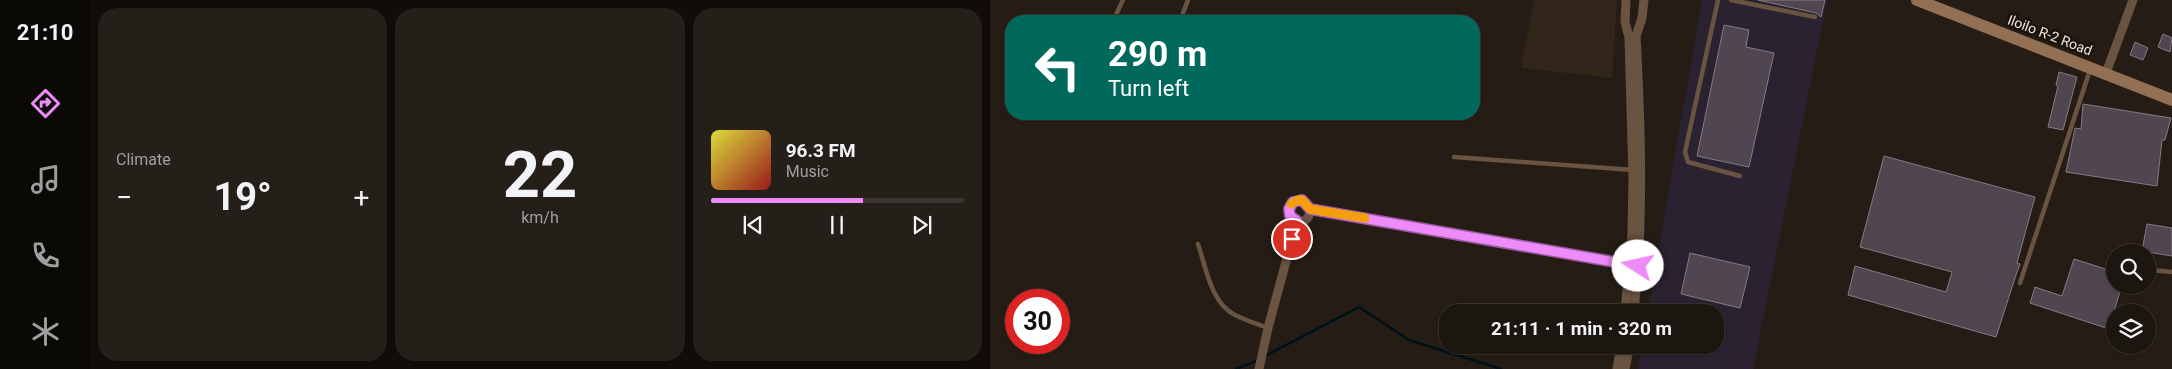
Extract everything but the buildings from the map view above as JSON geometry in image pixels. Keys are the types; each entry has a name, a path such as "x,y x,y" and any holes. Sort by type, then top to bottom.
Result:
{"main road":[{"name":"Iloilo R-2 Road","path":"1917,0 2091,66 2172,100"}],"street":[{"path":"1626,0 1625,17 1634,71"},
{"path":"1627,304 1632,285 1637,233 1634,71 1636,36 1642,18 1644,0"},
{"path":"2106,73 2132,0"},
{"path":"1625,17 1642,18"},
{"path":"1310,209 1306,219 1297,221 1293,220 1288,213 1293,202 1302,200 1310,209 1634,266"},
{"path":"1259,369 1297,221"},
{"path":"1632,285 1633,304"},
{"path":"1616,369 1619,354"},
{"path":"1625,369 1628,354"}],"lane":[{"path":"1116,15 1122,0"},
{"path":"1182,15 1188,0"},
{"path":"1718,0 1685,152 1688,162 1740,176"},
{"path":"1731,0 1814,16"},
{"path":"2020,283 2091,66"},
{"path":"1454,157 1636,176"},
{"path":"1198,244 1213,292 1224,306 1234,315 1268,328"},
{"path":"2156,270 2172,272"}],"shaded area":[{"path":"1534,0 1617,0 1612,78 1521,68"},
{"path":"1702,0 1827,0 1753,369 1638,369 1640,354 1724,354 1724,304 1649,304"}],"waterway":[{"path":"1265,356 1359,307 1409,340 1501,369"},
{"path":"1236,369 1258,360"}],"slow traffic":[{"path":"1291,204 1302,200 1306,202 1310,209 1365,218"}],"route":[{"path":"1292,239 1297,221 1293,220 1288,213 1290,205 1293,202 1302,200 1306,202 1310,209 1638,266"}]}
